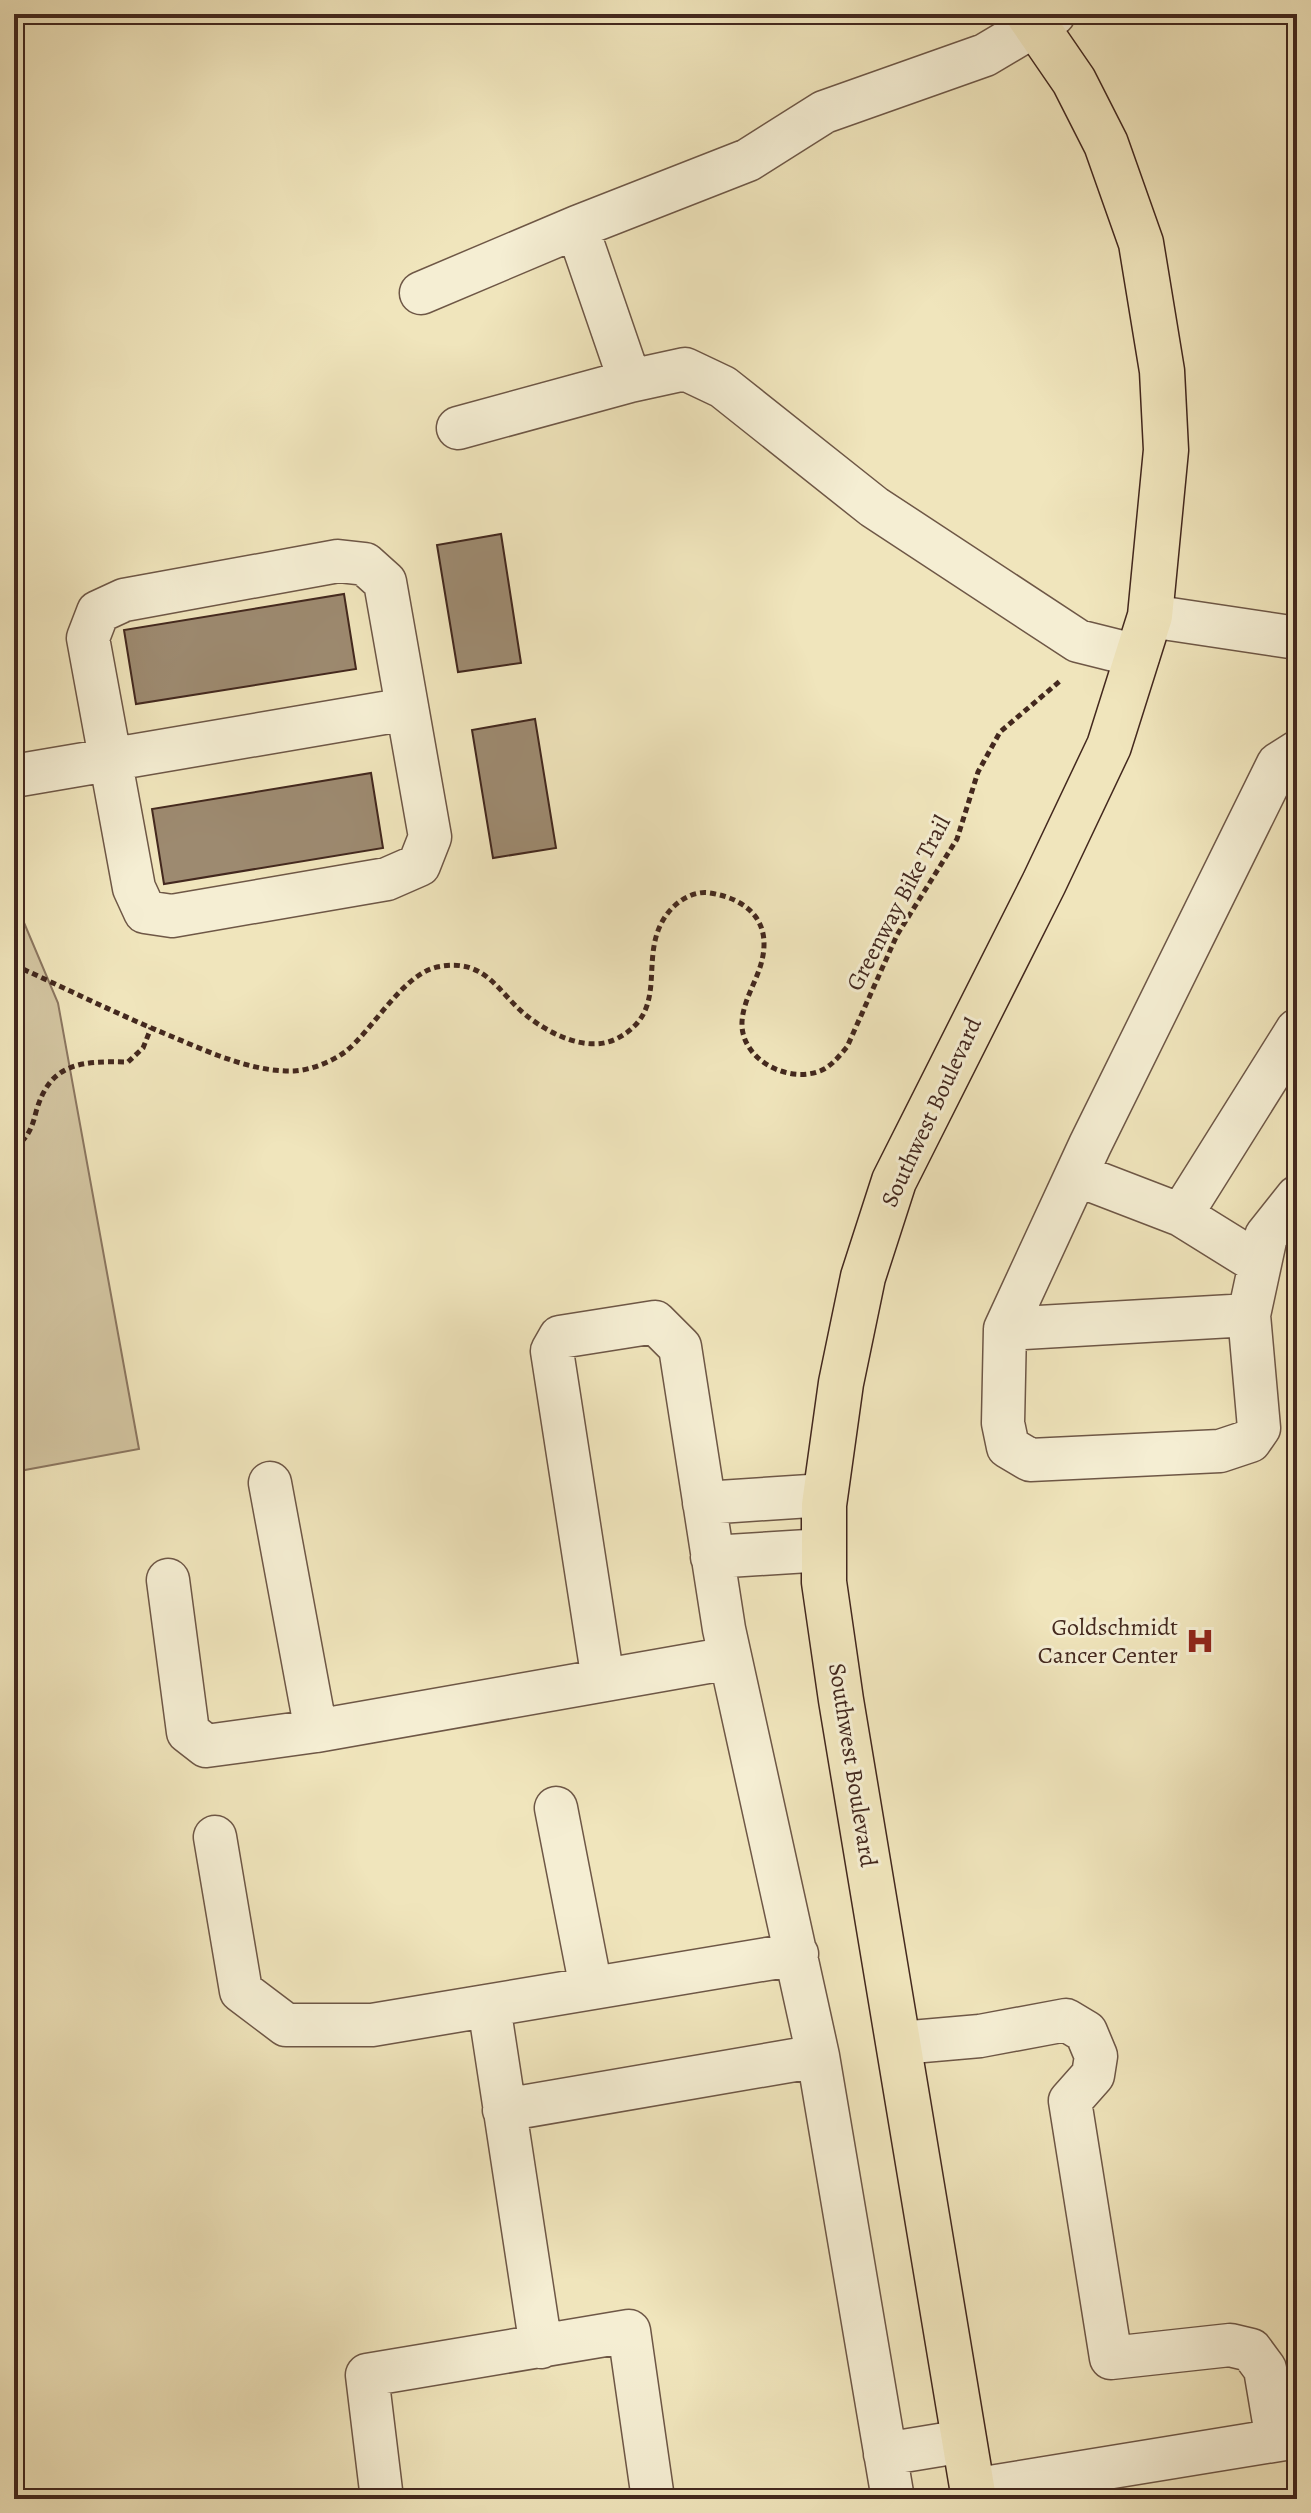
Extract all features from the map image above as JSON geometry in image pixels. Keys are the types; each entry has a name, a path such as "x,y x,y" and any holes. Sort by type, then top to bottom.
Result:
{"main road":[{"name":"Southwest Boulevard","path":"973,2494 841,1700 824,1582 825,1495 841,1383 863,1277 894,1181 1044,883 1109,746 1144,636 1166,450 1162,371 1141,243 1106,144 1040,18"}],"street":[{"path":"421,293 748,160 824,112 985,55 1040,18"},
{"path":"577,227 630,381"},
{"path":"458,428 685,369 723,387 874,507 1078,641 1144,636 1297,638"},
{"path":"338,561 365,564 385,582 430,837 419,865 387,879 172,916 145,912 134,888 110,759 88,638 98,612 124,600 338,561"},
{"path":"14,776 407,709"},
{"path":"1297,752 1278,764 1005,1329 1003,1423 1008,1447 1030,1460 1220,1451 1250,1441 1259,1428 1249,1315 1266,1236 1297,1197"},
{"path":"1181,1215 1297,1030"},
{"path":"1077,1175 1181,1215 1260,1264"},
{"path":"1005,1329 1249,1315"},
{"path":"603,1680 552,1351 560,1337 655,1322 680,1347 730,1658 818,2056 893,2499"},
{"path":"270,1483 316,1731"},
{"path":"704,1503 825,1495"},
{"path":"712,1557 824,1550"},
{"path":"168,1580 188,1732 206,1746 316,1731 730,1658"},
{"path":"556,1808 591,1988"},
{"path":"215,1837 241,1991 286,2025 372,2025 797,1954"},
{"path":"489,2006 541,2347"},
{"path":"900,2043 980,2036 1066,2020 1086,2032 1096,2056 1093,2075 1070,2101 1111,2358 1230,2345 1251,2350 1265,2369 1287,2439 973,2494"},
{"path":"504,2110 818,2056"},
{"path":"382,2499 367,2375 629,2331 653,2499"},
{"path":"885,2454 964,2441"}],"path":[{"name":"Greenway Bike Trail","path":"14,965 151,1028 210,1053 251,1066 296,1071 322,1064 345,1052 412,981 436,967 463,967 481,972 526,1015 558,1035 582,1043 609,1042 630,1032 643,1017 650,998 656,937 664,917 681,899 704,892 729,896 746,904 757,917 762,937 762,962 742,1017 742,1031 753,1053 776,1071 798,1074 819,1071 834,1062 847,1047 897,935 957,839 978,772 1000,732 1071,671 1078,641"},
{"path":"14,1148 32,1130 48,1080 69,1066 96,1061 128,1062 143,1048 151,1028"}],"shaded area":[{"path":"14,899 58,1003 139,1449 14,1472"}],"building":[{"path":"501,534 521,663 458,672 437,545"},
{"path":"344,594 356,669 136,704 124,630"},
{"path":"535,719 556,848 493,858 472,730"},
{"path":"371,773 383,848 164,884 152,809"}],"place":[{"name":"Goldschmidt Cancer Center","path":"1200,1641"}]}
